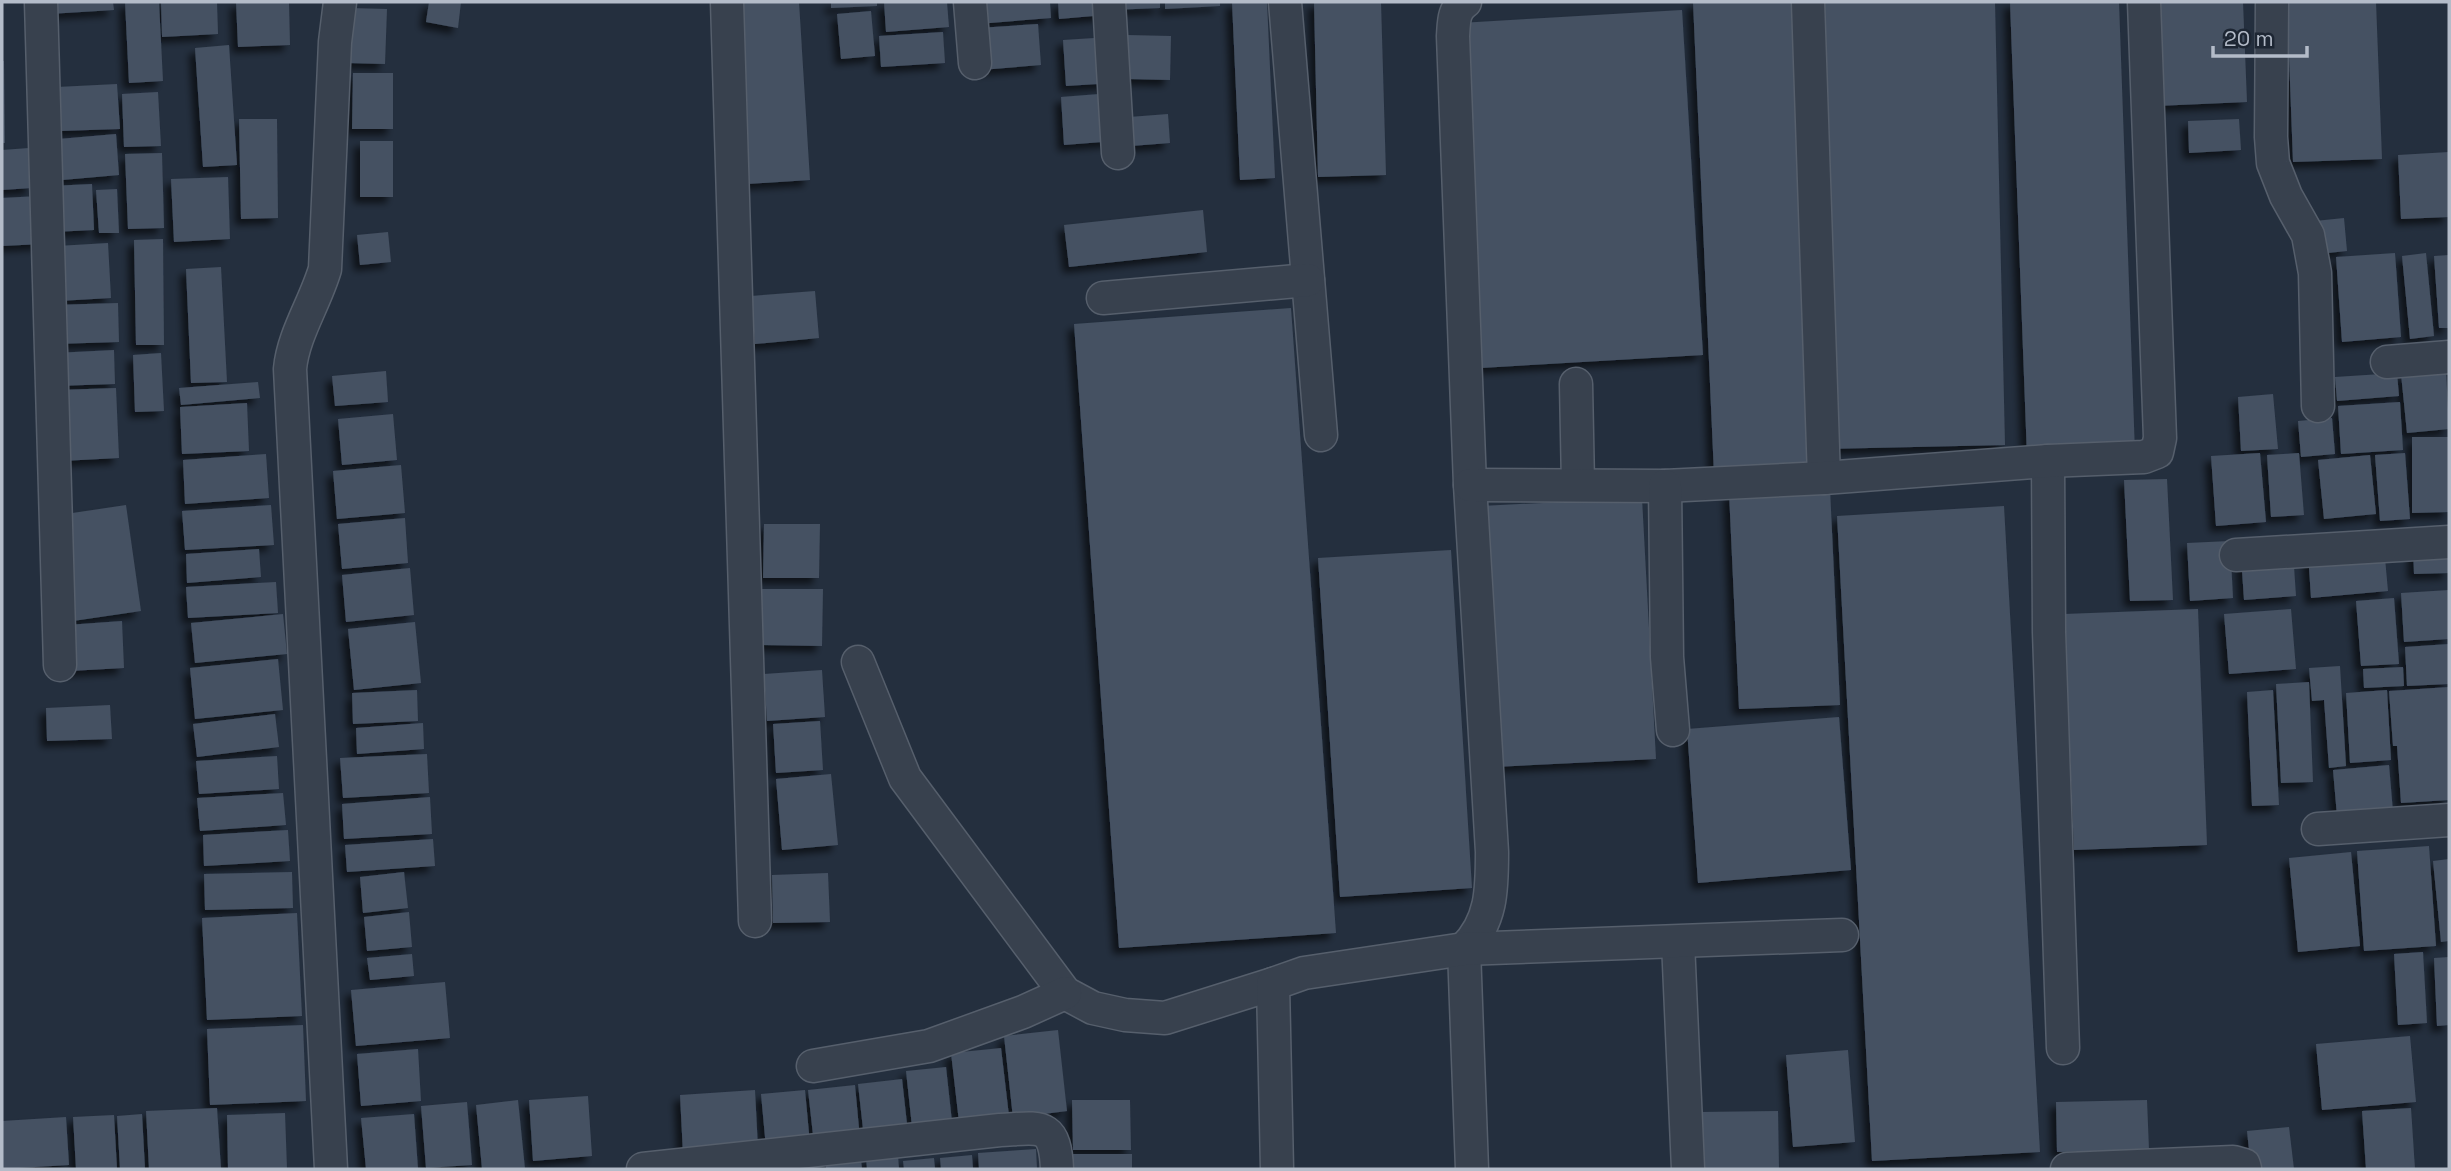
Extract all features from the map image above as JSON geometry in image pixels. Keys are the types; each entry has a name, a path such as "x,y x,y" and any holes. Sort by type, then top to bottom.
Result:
{"street":[{"path":"41,2 60,665"},
{"path":"331,2 335,43"},
{"path":"331,1169 290,369 291,354 325,269 335,43 340,2"},
{"path":"727,2 755,921"},
{"path":"970,2 975,63"},
{"path":"1110,2 1118,153"},
{"path":"1285,2 1321,435"},
{"path":"1465,2 1454,18 1453,36 1470,485 1492,883 1482,927 1478,936 1464,949 1472,1169"},
{"path":"1808,2 1824,478"},
{"path":"1470,485 1665,486 2144,457 2157,452 2160,439 2144,2"},
{"path":"2272,2 2273,163 2286,196 2308,235 2315,273 2318,406"},
{"path":"1103,298 1308,280"},
{"path":"2387,362 2449,357"},
{"path":"1576,384 1578,485"},
{"path":"2048,461 2049,632 2063,1048"},
{"path":"1665,486 1667,657 1673,730"},
{"path":"2236,555 2449,542"},
{"path":"858,662 905,778 1065,993 1093,1008 1125,1015 1165,1018 1304,973 1464,949 1842,935"},
{"path":"2318,829 2449,820"},
{"path":"1678,942 1688,1169"},
{"path":"1273,984 1277,1169"},
{"path":"813,1066 929,1045 1023,1012 1065,993"},
{"path":"643,1169 986,1131 1038,1128 1050,1135 1056,1150 1056,1169"},
{"path":"2080,1169 2233,1162 2244,1167"}],"building":[{"path":"48,2 113,2 114,10 49,14"},
{"path":"125,2 159,2 163,81 129,83"},
{"path":"161,2 217,2 218,34 162,37"},
{"path":"236,2 289,2 290,45 238,47"},
{"path":"429,2 461,2 458,28 426,22"},
{"path":"736,2 799,2 810,180 747,184"},
{"path":"831,2 877,2 877,6 831,8"},
{"path":"884,2 947,2 949,27 886,32"},
{"path":"976,2 1050,2 1051,18 978,24"},
{"path":"1058,2 1103,2 1105,15 1059,19"},
{"path":"1111,2 1160,2 1160,8 1111,10"},
{"path":"1165,2 1220,2 1220,6 1165,9"},
{"path":"1232,2 1267,2 1275,178 1240,180"},
{"path":"1314,2 1381,2 1386,175 1318,177"},
{"path":"1693,2 1791,2 1812,470 1714,474"},
{"path":"1814,2 1995,2 2005,445 1825,449"},
{"path":"2010,2 2119,2 2135,453 2027,457"},
{"path":"2152,2 2243,2 2247,102 2156,106"},
{"path":"2287,2 2376,2 2382,159 2293,162"},
{"path":"349,8 387,9 385,64 347,63"},
{"path":"1682,10 1703,355 1481,368 1460,23"},
{"path":"871,11 875,56 841,59 837,14"},
{"path":"1038,24 1041,65 981,70 978,28"},
{"path":"943,32 945,63 881,67 879,36"},
{"path":"1127,35 1171,36 1170,80 1127,79"},
{"path":"1110,37 1114,83 1066,86 1063,40"},
{"path":"229,45 237,165 203,167 195,48"},
{"path":"4,61 5,143 2,143"},
{"path":"353,73 393,73 393,129 352,129"},
{"path":"117,84 120,129 60,131 57,87"},
{"path":"158,92 161,146 124,147 122,94"},
{"path":"1112,93 1115,141 1064,145 1061,97"},
{"path":"1168,114 1170,143 1131,146 1129,117"},
{"path":"239,119 277,119 278,218 241,219"},
{"path":"2239,119 2241,150 2189,153 2188,121"},
{"path":"116,134 119,175 51,181 47,140"},
{"path":"360,141 393,141 393,197 360,197"},
{"path":"29,148 32,188 2,190 2,150"},
{"path":"2449,152 2449,217 2401,219 2398,155"},
{"path":"162,153 164,228 128,229 125,154"},
{"path":"228,177 230,239 174,242 171,179"},
{"path":"92,184 94,230 53,232 51,186"},
{"path":"117,189 119,233 99,233 96,190"},
{"path":"39,196 42,244 2,246 2,198"},
{"path":"1203,210 1207,252 1069,267 1064,225"},
{"path":"2344,218 2347,251 2318,254 2315,221"},
{"path":"388,232 391,262 360,265 357,235"},
{"path":"163,239 164,345 136,345 134,240"},
{"path":"108,243 111,298 59,301 57,246"},
{"path":"2395,253 2401,337 2342,342 2336,257"},
{"path":"2426,253 2434,336 2410,339 2402,256"},
{"path":"2449,255 2449,328 2439,328 2434,256"},
{"path":"221,267 227,382 191,383 186,269"},
{"path":"815,291 819,338 755,344 751,296"},
{"path":"118,303 119,342 55,344 54,305"},
{"path":"1291,308 1336,933 1119,948 1074,324"},
{"path":"114,350 115,384 56,386 55,353"},
{"path":"161,353 164,411 135,412 133,355"},
{"path":"2446,370 2449,429 2407,433 2401,374"},
{"path":"386,371 388,402 335,406 332,376"},
{"path":"2397,373 2399,396 2337,401 2335,377"},
{"path":"258,382 260,398 181,405 179,388"},
{"path":"116,388 119,458 62,461 59,390"},
{"path":"2273,394 2278,449 2241,451 2238,397"},
{"path":"2400,402 2403,450 2341,454 2338,406"},
{"path":"247,403 249,451 182,454 180,407"},
{"path":"393,414 397,460 342,465 338,419"},
{"path":"2332,418 2335,454 2301,457 2298,421"},
{"path":"2412,437 2449,437 2449,512 2412,513"},
{"path":"2260,453 2266,522 2216,526 2211,456"},
{"path":"2299,453 2304,515 2271,517 2267,455"},
{"path":"2405,453 2410,519 2380,521 2375,455"},
{"path":"266,454 269,498 185,504 183,460"},
{"path":"2370,455 2376,514 2324,519 2318,460"},
{"path":"401,465 405,513 337,519 333,471"},
{"path":"2167,479 2173,600 2130,601 2124,480"},
{"path":"1830,488 1840,705 1739,709 1729,492"},
{"path":"1642,498 1656,759 1495,767 1481,506"},
{"path":"126,505 141,611 73,621 59,515"},
{"path":"271,505 274,545 185,550 182,511"},
{"path":"2004,506 2040,1152 1872,1161 1837,516"},
{"path":"405,518 408,563 342,569 338,524"},
{"path":"764,524 820,524 819,578 763,578"},
{"path":"2230,541 2233,598 2190,601 2187,543"},
{"path":"2449,544 2449,573 2414,574 2413,546"},
{"path":"2384,547 2388,591 2311,598 2308,553"},
{"path":"259,549 261,577 187,583 186,554"},
{"path":"1451,550 1472,888 1340,897 1318,558"},
{"path":"2293,552 2296,596 2244,600 2241,556"},
{"path":"410,568 414,615 346,622 342,575"},
{"path":"276,582 278,613 188,618 186,587"},
{"path":"761,589 823,589 822,646 761,645"},
{"path":"2449,590 2449,639 2404,642 2401,593"},
{"path":"2394,598 2399,664 2361,666 2356,601"},
{"path":"2198,609 2207,845 2074,850 2064,614"},
{"path":"2291,609 2296,669 2229,674 2224,614"},
{"path":"283,614 287,654 195,663 191,623"},
{"path":"122,621 124,668 70,671 67,625"},
{"path":"415,622 421,683 354,690 348,629"},
{"path":"2449,644 2449,684 2407,686 2405,647"},
{"path":"278,659 283,710 195,719 190,668"},
{"path":"2340,666 2346,766 2329,768 2324,700 2312,701 2309,668"},
{"path":"2403,667 2404,686 2364,688 2363,669"},
{"path":"822,670 825,717 767,721 764,674"},
{"path":"2309,682 2313,782 2281,783 2276,684"},
{"path":"2449,687 2449,800 2401,803 2389,691"},
{"path":"417,690 418,721 353,724 352,693"},
{"path":"2273,690 2279,805 2252,806 2247,692"},
{"path":"2387,690 2391,760 2350,763 2346,693"},
{"path":"110,705 112,739 47,741 46,708"},
{"path":"275,714 279,747 197,757 193,724"},
{"path":"1839,717 1851,870 1698,883 1687,729"},
{"path":"820,721 823,770 776,773 773,724"},
{"path":"423,723 424,749 357,754 356,728"},
{"path":"427,754 429,793 343,798 340,758"},
{"path":"277,756 279,789 199,794 196,761"},
{"path":"2389,765 2393,812 2337,816 2333,770"},
{"path":"831,774 838,845 782,850 776,779"},
{"path":"283,793 286,825 200,831 197,798"},
{"path":"430,797 432,834 344,839 342,804"},
{"path":"288,830 290,861 204,866 203,835"},
{"path":"433,839 435,866 347,872 345,845"},
{"path":"2429,846 2436,946 2364,951 2357,851"},
{"path":"2351,852 2360,946 2298,952 2289,858"},
{"path":"2449,859 2449,941 2441,942 2433,861"},
{"path":"292,872 293,908 205,910 204,874"},
{"path":"404,872 408,908 363,913 360,877"},
{"path":"828,873 830,922 773,923 772,875"},
{"path":"409,912 412,947 367,951 364,917"},
{"path":"297,913 302,1016 207,1020 202,918"},
{"path":"2423,952 2427,1023 2398,1025 2394,954"},
{"path":"412,954 414,976 370,980 367,958"},
{"path":"2449,957 2449,1025 2437,1026 2434,958"},
{"path":"445,982 450,1038 356,1046 351,990"},
{"path":"303,1025 306,1101 210,1105 207,1029"},
{"path":"1058,1030 1067,1111 1013,1118 1004,1036"},
{"path":"2410,1036 2416,1102 2322,1110 2316,1044"},
{"path":"1001,1048 1009,1116 959,1122 951,1053"},
{"path":"418,1049 421,1101 361,1106 357,1054"},
{"path":"1848,1050 1855,1142 1793,1147 1786,1055"},
{"path":"946,1067 952,1122 912,1127 906,1071"},
{"path":"902,1079 908,1133 864,1138 858,1084"},
{"path":"855,1085 860,1139 814,1144 808,1090"},
{"path":"755,1090 758,1149 683,1154 680,1095"},
{"path":"805,1090 810,1144 766,1148 761,1094"},
{"path":"588,1096 592,1156 533,1161 529,1100"},
{"path":"518,1100 525,1169 482,1169 476,1105"},
{"path":"1072,1100 1130,1100 1131,1150 1073,1150"},
{"path":"2147,1100 2149,1150 2057,1152 2056,1102"},
{"path":"467,1102 472,1165 426,1168 421,1106"},
{"path":"217,1108 221,1169 149,1169 146,1111"},
{"path":"2411,1108 2415,1169 2366,1169 2362,1111"},
{"path":"1778,1111 1779,1169 1700,1169 1699,1112"},
{"path":"285,1113 287,1169 228,1169 227,1115"},
{"path":"142,1114 145,1169 120,1169 117,1116"},
{"path":"414,1114 418,1169 366,1169 361,1118"},
{"path":"114,1115 117,1169 76,1169 73,1117"},
{"path":"66,1117 69,1165 2,1169 2,1121"},
{"path":"2289,1127 2294,1169 2251,1169 2247,1131"},
{"path":"1036,1149 1037,1169 979,1169 978,1153"},
{"path":"1065,1154 1132,1154 1132,1169 1065,1169"},
{"path":"898,1155 899,1169 867,1169 866,1158"},
{"path":"972,1155 973,1169 941,1169 940,1158"},
{"path":"934,1158 935,1169 904,1169 903,1161"},
{"path":"861,1160 862,1169 826,1169 826,1164"}]}
